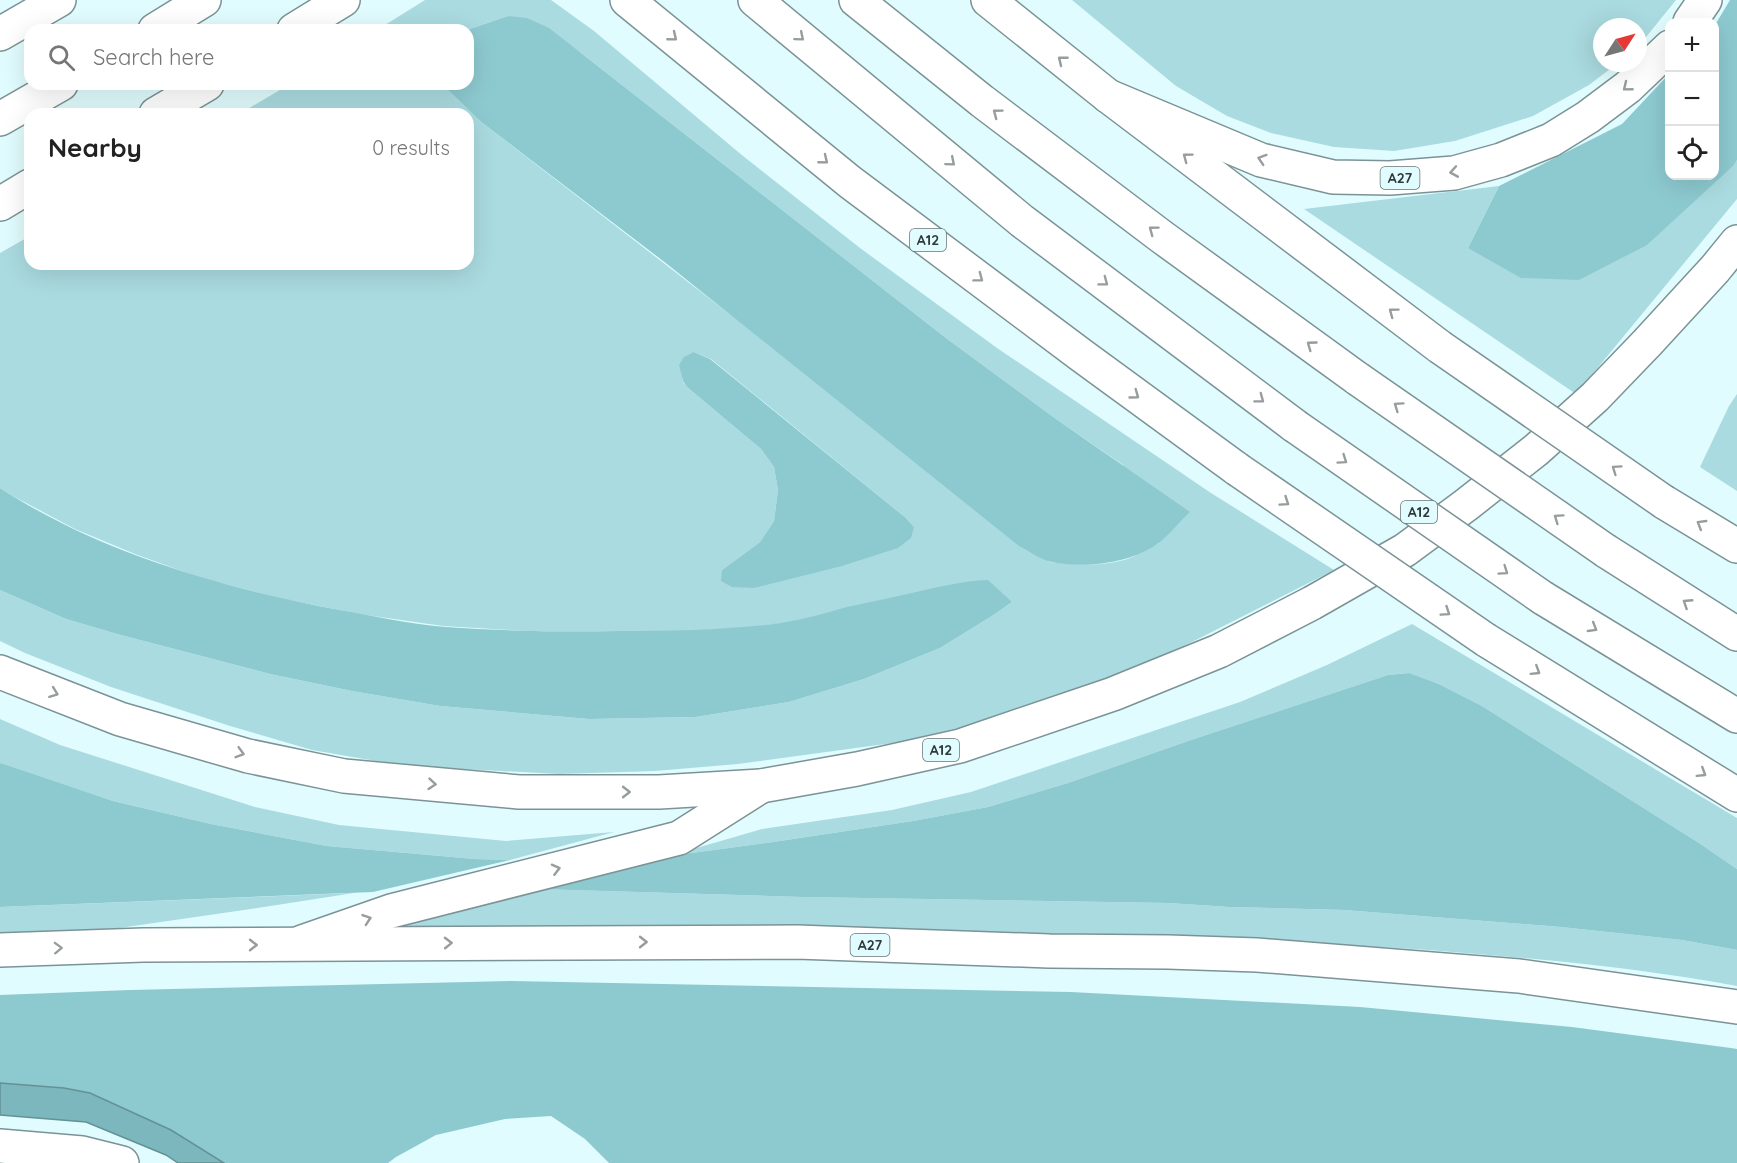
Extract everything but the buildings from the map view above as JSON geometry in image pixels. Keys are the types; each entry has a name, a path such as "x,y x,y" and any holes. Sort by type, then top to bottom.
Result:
{"main road":[{"path":"0,23 55,0"},
{"path":"0,34 59,0"},
{"path":"165,24 204,0"},
{"path":"304,24 343,0"},
{"name":"A12","path":"627,0 850,182 1237,469 1486,640 1737,795"},
{"name":"A12","path":"755,0 1022,221 1295,426 1543,598 1737,716"},
{"path":"856,0 982,101 1358,379 1606,551 1737,634"},
{"path":"988,0 1108,96 1440,348 1664,502 1737,546"},
{"path":"1693,18 1705,0"},
{"name":"A27","path":"1108,96 1261,160 1333,177 1390,178 1454,173 1501,160 1551,140 1588,117 1628,87 1665,52"},
{"path":"0,119 51,90"},
{"path":"166,108 197,90"},
{"path":"0,204 24,190"},
{"name":"A12","path":"0,672 120,719 248,756 344,776 519,792 659,792 761,786 857,769 960,746 1113,694 1219,651 1312,603 1405,549 1466,506 1536,450 1595,397 1715,269 1737,242"},
{"path":"292,945 391,911 679,838 761,786"},
{"name":"A27","path":"0,950 142,945 798,942 1257,956 1519,976 1737,1007"},
{"path":"0,1146 82,1153 122,1163"}],"shaded area":[{"path":"425,0 551,0 594,31 743,156 860,248 997,348 1211,493 1334,570 1188,644 1097,686 991,720 900,742 738,764 655,771 559,774 443,768 376,761 312,750 111,687 0,641 0,590 66,619 117,634 270,674 352,691 440,706 589,719 696,717 789,702 864,679 940,648 1012,602 850,607 793,622 688,631 529,631 443,626 366,615 283,599 201,578 75,529 0,488 0,253 24,239 24,270 474,270 474,115 1050,562 1110,563 1130,558 1159,543 1123,465 946,338 581,53 508,16 474,28 474,24 387,24","holes":["694,352 711,359 906,518 914,527 722,570 760,542 774,521 778,490 774,467 761,449 687,387 683,382 680,365"]},
{"path":"1072,0 1676,0 1647,36 1647,18 1593,18 1593,72 1606,72 1589,85 1533,116 1455,141 1394,151 1334,147 1271,133 1227,116 1176,86"},
{"path":"1730,0 1737,0 1737,160 1719,179 1719,72 1719,18"},
{"path":"508,16 527,18 549,28 946,338 1056,419 1190,512 1160,542 1149,549 1137,555 1108,562 1079,565 1052,562 1019,546 667,264 480,121 474,115 474,108 467,108 448,90 474,90 474,28"},
{"path":"1665,78 1665,180 1718,180 1647,245 1579,280 1521,278 1468,248 1499,186 1622,124"},
{"path":"280,90 448,90 467,108 249,108"},
{"path":"1737,160 1737,199 1576,394 1304,209 1499,186 1468,248 1579,280 1714,180 1719,180 1719,176"},
{"path":"694,352 710,359 906,518 914,527 911,538 898,548 842,566 754,588 732,587 721,581 722,570 760,542 774,521 778,490 774,467 761,449 687,387 683,381 679,365 684,357"},
{"path":"1737,394 1737,491 1700,467"},
{"path":"0,488 79,531 121,549 207,579 296,601 433,626 554,631 735,628 792,621 941,587 988,580 1012,602 940,648 864,679 789,702 696,717 589,719 440,706 270,674 117,634 66,619 0,590"},
{"path":"1412,624 1737,818 1737,869 1482,706 1439,684 1408,673 1388,675 1068,783 988,807 913,821 669,856 762,829 892,810 971,792 1240,702 1327,665"},
{"path":"1409,673 1439,684 1482,706 1737,869 1737,950 1682,940 1561,927 1344,910 1168,903 802,897 537,889 669,856 913,821 988,807 1068,783 1388,675"},
{"path":"0,719 60,745 255,807 339,825 506,841 614,832 510,860 327,846 211,824 113,801 9,767 0,763"},
{"path":"0,763 113,801 211,824 327,846 510,860 373,892 0,907"},
{"path":"537,889 802,897 1168,903 1344,910 1561,927 1682,940 1737,950 1737,986 1622,968 1506,956 1231,940 634,927 364,928"},
{"path":"354,893 64,936 0,938 0,907"},
{"path":"512,981 1071,992 1360,1007 1572,1027 1731,1048 1737,1049 1737,1163 609,1163 585,1139 551,1116 505,1119 436,1135 388,1163 224,1163 171,1130 90,1093 64,1088 0,1083 0,995"},
{"path":"0,1083 64,1088 90,1093 171,1130 224,1163 178,1163 166,1155 86,1122 0,1115"}]}
